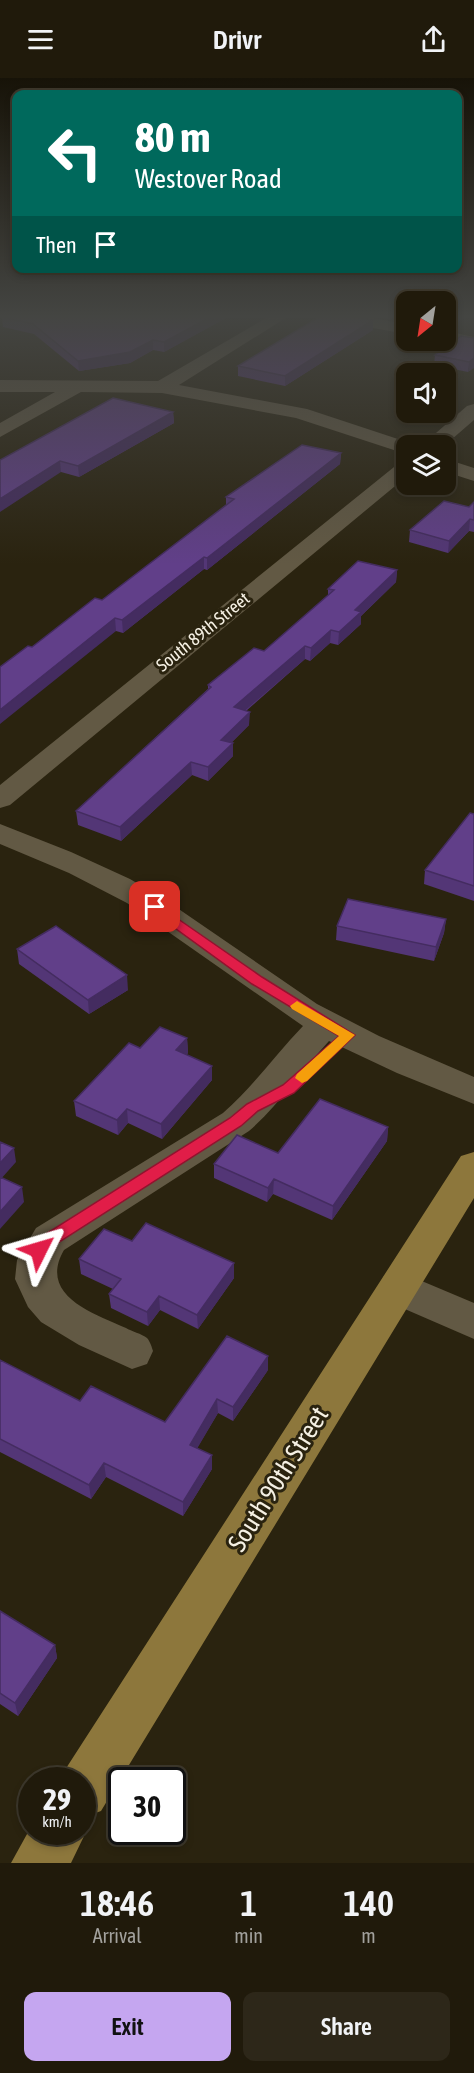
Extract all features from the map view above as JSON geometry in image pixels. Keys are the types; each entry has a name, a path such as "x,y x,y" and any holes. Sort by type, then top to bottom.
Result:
{"main road":[{"name":"South 90th Street","path":"96,1770 474,1166"},
{"path":"39,1863 51,1845"}],"street":[{"path":"0,431 59,397"},
{"path":"217,397 300,413 396,445"},
{"path":"444,435 474,410"},
{"path":"456,469 474,475"},
{"name":"South 89th Street","path":"0,799 396,475"},
{"path":"0,833 116,884 155,907 257,981 337,1029 474,1091"},
{"path":"132,1351 60,1315 43,1302 33,1288 30,1276 32,1263 50,1239 236,1122 253,1107 288,1089 337,1029"},
{"path":"398,1288 474,1322"}],"building":[{"path":"113,398 173,412 78,466 60,461 0,499 0,460"},
{"path":"302,445 341,453 207,558 204,557 122,620 115,618 0,710 0,667 28,646 32,647 95,598 102,600 234,499 226,497"},
{"path":"444,501 469,507 474,502 474,520 470,519 449,541 410,530"},
{"path":"358,561 397,570 355,610 361,612 339,632 331,630 311,648 305,646 234,707 250,712 221,740 233,743 208,767 191,762 120,827 76,811 211,687 208,685 254,648 264,651 334,590 328,589"},
{"path":"470,813 474,814 474,886 425,870"},
{"path":"348,899 446,919 436,947 337,926"},
{"path":"56,926 127,975 88,1000 17,949"},
{"path":"160,1027 187,1038 176,1050 212,1066 161,1124 127,1109 117,1120 74,1101 129,1043 140,1048"},
{"path":"320,1099 388,1127 333,1206 274,1179 268,1188 214,1164 237,1135 278,1153"},
{"path":"0,1142 14,1148 0,1163"},
{"path":"0,1177 22,1187 0,1212"},
{"path":"146,1223 234,1263 197,1315 159,1296 147,1312 109,1294 121,1279 79,1259 104,1229 132,1241"},
{"path":"227,1336 268,1356 233,1407 217,1399 190,1445 212,1455 183,1502 104,1463 89,1485 0,1439 0,1360 80,1401 91,1386 165,1422"},
{"path":"0,1611 55,1645 15,1703 0,1693"}],"slow traffic":[{"path":"297,1006 348,1035 302,1078"}],"route":[{"path":"39,1250 50,1239 236,1122 253,1107 288,1089 348,1035 307,1013 257,981 155,907"}]}
